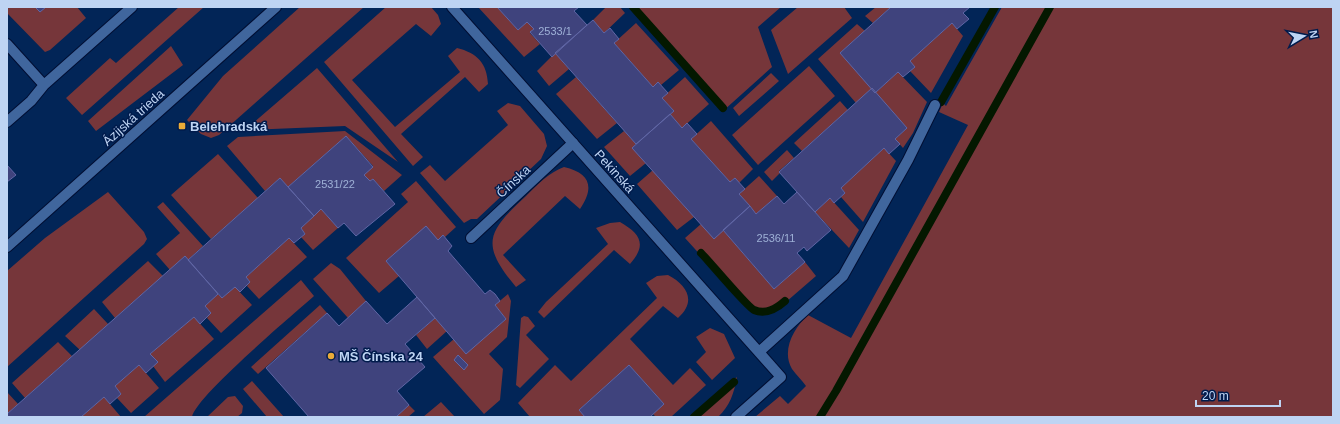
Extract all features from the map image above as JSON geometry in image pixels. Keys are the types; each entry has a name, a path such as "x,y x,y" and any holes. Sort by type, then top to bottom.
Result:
{"street":[{"path":"7,122 31,101 44,85 132,7"},
{"name":"Ázijská trieda","path":"7,247 276,7"},
{"name":"Pekinská","path":"452,7 781,377 736,417"},
{"path":"7,44 44,85"},
{"path":"759,352 843,276 908,160 935,105"},
{"name":"Čínska","path":"471,238 573,143"}],"shaded area":[{"path":"7,7 77,7 86,18 50,50 45,52 7,13"},
{"path":"179,7 204,7 82,115 66,98 110,58 116,63"},
{"path":"300,7 364,7 219,135 211,138 201,134 187,120 223,76"},
{"path":"386,7 431,7 438,15 441,24 431,36 416,24 352,80 395,127 460,72 448,56 457,48 475,56 480,60 486,70 488,84 479,92 465,77 401,134 423,157 413,166 324,62"},
{"path":"478,7 497,7 518,30 527,22 534,29 530,33 540,44 524,57"},
{"path":"606,7 620,7 625,13 604,33 593,20"},
{"path":"631,7 781,7 758,27 772,67 723,111"},
{"path":"798,7 844,7 852,18 788,74 771,30"},
{"path":"876,7 891,7 873,23 865,16"},
{"path":"1002,7 1333,7 1333,417 755,417 780,396 788,404 806,386 792,369 788,354 794,333 808,315 851,338 968,125 939,112 943,103 946,106"},
{"path":"636,23 679,70 661,85 658,82 653,87 614,43"},
{"path":"952,23 963,36 931,93 910,71 910,61"},
{"path":"857,24 865,31 840,53 872,88 856,103 818,59"},
{"path":"171,46 183,65 96,131 88,121"},
{"path":"555,53 569,69 549,86 537,71"},
{"path":"809,66 835,96 758,165 732,135"},
{"path":"317,68 398,162 345,126 245,130"},
{"path":"898,72 927,102 913,133 903,148 895,139 907,128 875,93"},
{"path":"771,73 779,81 739,116 733,108"},
{"path":"576,77 617,123 597,139 556,94"},
{"path":"685,77 709,104 682,128 670,114 674,111 662,98"},
{"path":"840,101 848,110 802,151 794,143"},
{"path":"508,103 520,106 544,134 547,146 541,159 477,219 471,219 464,223 420,173 430,165 445,181 508,125 497,111"},
{"path":"711,121 753,169 739,183 735,178 730,182 691,139"},
{"path":"345,131 402,175 384,191 373,179 370,181 364,175 373,166 346,136 288,187 280,178 265,191 227,146 238,137"},
{"path":"624,131 636,144 633,148 646,163 630,176 604,147"},
{"path":"884,148 896,161 863,222 841,197 845,193 841,188"},
{"path":"787,150 794,158 779,171 780,173 772,181 764,172"},
{"path":"218,154 258,198 211,239 171,195"},
{"path":"564,167 580,173 584,177 588,188 585,201 580,209 565,196 503,255 526,280 516,287 504,272 493,249 493,239 496,229 513,208 539,183 553,172"},
{"path":"653,170 694,217 677,230 637,184"},
{"path":"759,176 777,196 756,214 739,194"},
{"path":"416,181 456,227 445,237 443,235 438,240 386,261 399,276 379,293 346,258 408,202 401,194"},
{"path":"108,192 144,232 147,239 144,244 7,367 7,271 45,238"},
{"path":"830,198 859,230 849,248 815,212"},
{"path":"163,202 203,246 188,260 185,256 170,270 156,254 180,233 157,207"},
{"path":"321,209 338,228 313,250 301,237 305,234 301,228"},
{"path":"620,222 633,231 639,240 639,251 630,264 614,250 544,318 538,312 546,302 608,244 596,228 610,223"},
{"path":"701,224 723,230 774,289 805,262 816,276 779,308 766,314 752,312 685,238"},
{"path":"289,238 307,257 259,299 247,286 250,282 246,277"},
{"path":"148,261 163,276 115,318 102,302"},
{"path":"331,263 340,269 366,301 348,318 313,279"},
{"path":"668,275 675,279 685,289 688,300 684,312 678,318 663,306 630,339 673,385 690,368 706,385 671,417 656,417 653,414 664,404 629,365 579,410 585,417 530,417 518,403 555,365 571,381 657,298 646,283 657,276"},
{"path":"301,280 314,296 267,337 227,375 197,407 192,417 144,417"},
{"path":"235,287 252,305 221,333 207,318 211,313 205,306 218,294 222,298"},
{"path":"508,294 511,301 507,337 489,354 503,369 500,400 484,414 433,357 454,339 466,353 506,319 495,305"},
{"path":"320,305 327,313 258,374 251,367"},
{"path":"94,309 108,324 80,350 65,336"},
{"path":"524,316 528,317 535,326 526,335 549,359 520,388 516,385 521,318"},
{"path":"194,317 214,339 165,382 153,366 157,362 150,354"},
{"path":"435,318 447,331 427,349 416,335"},
{"path":"710,328 724,334 735,358 712,380 696,362 706,352 696,337"},
{"path":"58,342 72,356 25,398 12,383"},
{"path":"139,365 159,388 131,413 117,398 121,394 115,386"},
{"path":"737,377 731,399 726,408 718,417 692,417"},
{"path":"252,381 284,417 267,417 243,389"},
{"path":"7,392 18,404 7,414"},
{"path":"235,396 243,406 242,413 237,417 207,417 228,397"},
{"path":"104,397 121,417 81,417"},
{"path":"441,402 455,417 423,417"},
{"path":"409,405 415,411 408,417 396,417"}],"building":[{"path":"35,7 46,7 40,12"},
{"path":"497,7 579,7 574,11 587,25 552,57 530,32 534,29 527,22 518,30"},
{"path":"891,7 970,7 963,13 969,19 957,29 952,23 910,61 915,67 903,77 898,72 875,93 840,53"},
{"path":"593,20 604,33 610,28 619,39 614,43 653,87 658,82 668,93 662,98 674,111 636,144 555,53"},
{"path":"872,88 907,128 895,139 900,144 889,154 884,148 841,188 845,193 834,203 830,198 815,212 779,172"},
{"path":"670,114 682,128 687,123 697,134 691,139 730,182 735,178 745,189 739,194 750,206 714,239 632,148"},
{"path":"346,136 373,167 364,175 370,181 373,179 395,204 356,236 344,223 338,228 321,209 314,216 288,187"},
{"path":"7,165 16,175 7,182"},
{"path":"280,178 314,216 301,228 305,234 294,243 289,238 246,277 250,282 240,292 235,287 222,298 188,260"},
{"path":"797,192 831,230 807,251 804,247 797,253 805,262 774,289 723,230 750,206 756,214 777,196 784,204"},
{"path":"426,226 438,240 443,235 452,246 448,251 485,294 490,290 495,294 500,301 495,305 506,319 466,354 386,261"},
{"path":"185,256 218,294 205,306 211,313 200,324 194,317 150,354 158,362 146,373 139,365 115,386 121,394 110,404 104,397 81,417 7,417 7,414"},
{"path":"417,297 435,318 405,344 425,367 397,391 409,405 396,417 309,417 266,368 327,313 339,326 366,301 387,324"},
{"path":"458,355 468,365 464,370 454,360"},
{"path":"629,365 664,404 650,417 585,417 579,410"}],"waterway":[{"path":"633,7 723,108"},
{"path":"941,102 995,7"},
{"path":"820,417 836,391 1050,7"},
{"path":"701,253 754,310 763,312 771,310 785,301"},
{"path":"694,417 734,382"}],"place":[{"name":"Belehradská","path":"182,126"},
{"name":"MŠ Čínska 24","path":"331,356"}]}
